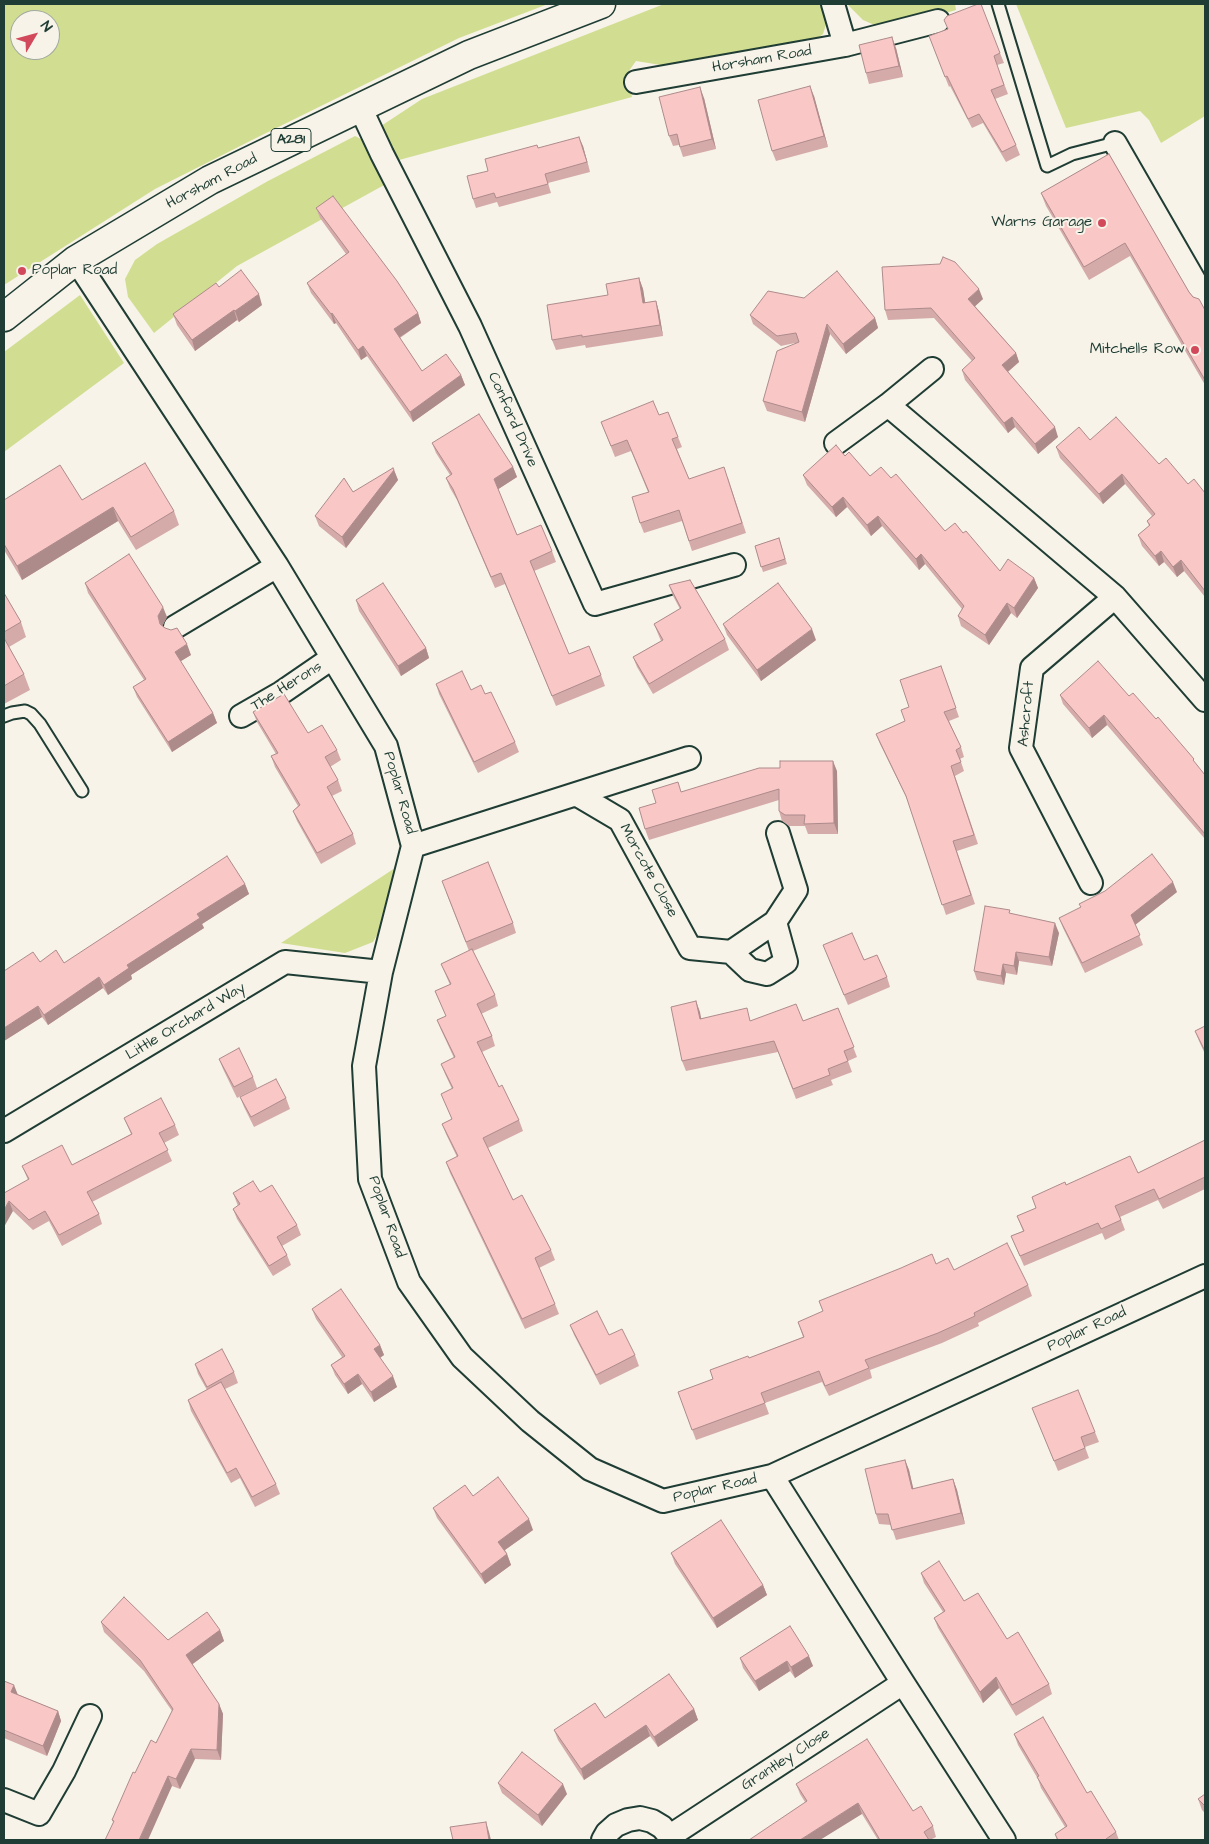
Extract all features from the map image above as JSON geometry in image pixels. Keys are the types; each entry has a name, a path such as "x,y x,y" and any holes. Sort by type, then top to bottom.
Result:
{"main road":[{"name":"Horsham Road","path":"4,316 76,260 210,180 469,55 601,4"}],"street":[{"path":"833,4 845,45"},
{"name":"Horsham Road","path":"636,82 845,45 938,21"},
{"name":"Conford Drive","path":"360,107 470,326 595,604 734,565"},
{"path":"1115,143 1205,299"},
{"name":"Poplar Road","path":"76,260 277,566 386,746 414,846 381,972 364,1066 370,1179 409,1282 462,1357 530,1421 590,1469 663,1501 772,1476 1205,1276"},
{"path":"836,443 888,405 932,369"},
{"path":"888,405 1115,597 1205,700"},
{"path":"175,627 277,566"},
{"name":"Ashcroft","path":"1091,883 1021,748 1032,668 1115,597"},
{"name":"The Herons","path":"241,716 281,693 332,658"},
{"path":"414,846 689,758"},
{"name":"Morcote Close","path":"576,794 620,820 690,948 731,952"},
{"path":"776,922 786,962 766,974 750,970 731,952 776,922 796,890 778,833"},
{"name":"Little Orchard Way","path":"4,1132 285,962 381,972"},
{"path":"772,1476 902,1684 1004,1840"},
{"name":"Grantley Close","path":"603,1840 607,1833 616,1825 640,1818 652,1821 662,1827 672,1838 902,1684"},
{"path":"4,1800 40,1814 64,1771 90,1716"}],"lane":[{"path":"998,4 1047,166 1072,154 1115,143"},
{"path":"4,716 25,711 31,714 40,724 82,791"}],"green space":[{"path":"4,4 548,4 459,38 155,189 4,285"},
{"path":"664,4 821,4 827,21 823,34 814,41 673,67 636,61 626,75 632,97 399,160 381,126 422,99"},
{"path":"847,4 955,4 956,10 886,30 863,20"},
{"path":"1016,4 1205,4 1205,116 1161,143 1149,120 1140,111 1066,128"},
{"path":"355,136 365,141 386,184 237,266 154,333 128,297 125,279 135,260 157,244 268,181"},
{"path":"80,295 124,363 4,452 4,352"},
{"path":"395,868 382,927 373,942 345,953 281,943"}],"building":[{"path":"981,4 1000,53 994,56 1004,85 991,90 1016,145 1002,152 979,114 968,119 947,76 945,77 929,36 948,29 944,20 947,16"},
{"path":"892,37 899,66 866,73 859,45"},
{"path":"810,86 824,136 772,151 758,100"},
{"path":"700,87 712,139 680,147 677,134 669,136 659,97"},
{"path":"579,137 587,162 545,174 548,184 496,198 494,193 473,199 467,176 488,171 485,159 537,145 538,148"},
{"path":"1109,154 1189,292 1193,297 1199,299 1205,310 1205,380 1125,243 1084,267 1041,193"},
{"path":"333,196 397,281 418,313 394,329 422,371 446,354 461,375 410,412 363,346 358,350 332,313 307,283 349,252 316,208"},
{"path":"943,257 955,262 979,289 968,299 1016,353 1002,365 1055,427 1035,444 1012,417 1004,423 962,370 975,358 931,308 885,310 882,267 940,264"},
{"path":"241,270 259,294 192,340 173,314 216,283 219,287"},
{"path":"837,271 875,318 843,344 827,324 802,412 763,401 777,351 799,342 796,333 777,336 750,315 768,291 804,298"},
{"path":"639,278 643,303 656,301 660,325 552,340 547,305 608,295 606,284"},
{"path":"653,401 659,415 668,412 678,437 672,439 689,479 724,467 742,523 689,541 679,510 640,523 632,497 649,492 627,440 611,446 601,422"},
{"path":"479,414 513,467 494,479 517,535 541,525 552,551 530,561 569,654 589,646 601,675 552,696 501,573 491,577 453,489 446,478 452,474 432,443"},
{"path":"1116,417 1159,464 1166,458 1188,484 1194,479 1205,493 1205,591 1181,560 1173,567 1161,551 1155,556 1138,535 1150,525 1147,521 1155,514 1122,474 1099,494 1056,447 1079,427 1090,440"},
{"path":"836,445 845,456 849,452 870,476 881,467 891,478 896,474 945,531 955,523 963,533 966,531 1000,571 1008,559 1034,578 1014,608 1007,603 985,635 958,616 964,606 921,554 916,559 878,516 867,525 843,497 832,507 803,475"},
{"path":"145,463 174,511 131,537 113,507 17,566 4,544 4,500 60,465 82,500"},
{"path":"393,468 394,470 342,537 315,516 344,478 353,492"},
{"path":"779,538 785,559 761,567 755,546"},
{"path":"129,554 163,607 158,616 160,624 171,630 177,628 187,644 175,652 213,713 168,742 133,687 146,679 85,583"},
{"path":"690,580 725,639 649,684 633,657 663,640 654,624 681,608 669,585"},
{"path":"383,583 426,648 398,666 356,600"},
{"path":"778,583 812,629 757,670 723,624"},
{"path":"4,593 21,622 4,632"},
{"path":"4,638 24,674 4,686"},
{"path":"1098,661 1129,696 1133,693 1156,719 1158,717 1194,759 1205,775 1205,834 1104,715 1089,728 1060,695"},
{"path":"941,666 956,708 944,712 961,747 956,750 961,762 951,766 974,835 953,841 971,895 942,905 906,796 876,734 905,721 901,710 909,707 900,680"},
{"path":"462,671 471,690 481,685 485,694 491,692 515,742 474,762 436,684"},
{"path":"284,694 308,733 322,725 337,750 325,757 338,780 327,787 353,834 317,853 293,811 300,805 271,756 278,753 253,712"},
{"path":"780,761 833,761 834,823 804,824 805,815 785,815 779,811 779,789 645,829 639,808 656,803 652,790 678,782 681,792 759,768 780,768"},
{"path":"1152,854 1173,882 1131,915 1140,935 1082,963 1059,918 1081,907 1079,904 1105,891"},
{"path":"227,856 245,884 197,914 200,918 127,965 129,968 104,985 99,977 44,1015 38,1006 4,1028 4,971 33,952 40,962 56,950 64,963"},
{"path":"488,862 513,923 466,942 442,881"},
{"path":"985,906 1010,910 1009,913 1055,923 1049,957 1016,952 1014,966 1003,964 1001,976 974,971"},
{"path":"852,933 864,960 877,955 887,977 844,995 823,945"},
{"path":"472,949 495,995 477,1004 492,1036 477,1042 499,1087 502,1085 519,1120 483,1138 513,1200 522,1195 551,1250 535,1258 555,1304 522,1319 446,1162 458,1156 442,1124 452,1119 441,1094 453,1088 441,1064 455,1057 437,1020 446,1016 435,991 451,984 441,964"},
{"path":"696,1001 700,1019 747,1008 750,1021 796,1004 803,1021 838,1008 854,1047 844,1051 848,1061 828,1069 830,1075 793,1089 774,1041 682,1061 671,1007"},
{"path":"1205,1026 1205,1051 1195,1031"},
{"path":"239,1048 253,1077 234,1087 219,1059"},
{"path":"276,1079 286,1098 251,1117 240,1097"},
{"path":"161,1098 175,1125 159,1133 168,1150 87,1192 99,1214 59,1235 45,1211 29,1220 9,1201 4,1210 4,1193 29,1179 22,1166 62,1145 72,1165 132,1134 124,1118"},
{"path":"1205,1140 1205,1177 1159,1199 1154,1189 1115,1206 1121,1220 1101,1229 1098,1223 1020,1256 1011,1236 1024,1231 1017,1216 1036,1208 1032,1197 1065,1182 1066,1185 1130,1156 1138,1173"},
{"path":"253,1181 260,1192 272,1185 297,1225 277,1237 287,1255 269,1266 233,1209 240,1204 233,1193"},
{"path":"1007,1243 1028,1285 974,1313 975,1316 938,1333 865,1360 869,1368 825,1386 819,1371 761,1393 765,1403 692,1430 678,1392 713,1379 710,1370 748,1356 749,1358 804,1337 798,1322 823,1311 819,1301 932,1254 936,1264 948,1258 954,1270"},
{"path":"341,1289 380,1345 374,1349 393,1376 371,1392 358,1374 344,1384 331,1365 345,1356 312,1309"},
{"path":"597,1311 609,1335 622,1329 635,1355 596,1375 570,1325"},
{"path":"222,1349 234,1372 207,1387 195,1364"},
{"path":"221,1382 276,1484 252,1497 236,1468 227,1473 188,1400"},
{"path":"1078,1390 1095,1432 1081,1437 1085,1448 1054,1461 1032,1408"},
{"path":"905,1460 912,1489 953,1479 961,1513 892,1530 888,1514 876,1514 865,1469"},
{"path":"498,1477 529,1519 498,1542 507,1554 481,1574 433,1508 465,1485 473,1496"},
{"path":"721,1520 763,1585 713,1618 671,1553"},
{"path":"939,1561 964,1601 978,1593 1007,1639 1018,1632 1049,1684 1012,1705 996,1677 980,1692 934,1618 945,1611 921,1573"},
{"path":"124,1597 168,1640 207,1612 220,1630 186,1655 219,1704 217,1750 191,1749 176,1779 168,1776 139,1840 105,1840 133,1772 135,1773 151,1740 156,1743 173,1709 140,1660 101,1622"},
{"path":"790,1626 809,1656 791,1667 787,1661 755,1681 740,1658"},
{"path":"669,1674 694,1709 654,1737 646,1725 581,1769 554,1730 595,1703 605,1718"},
{"path":"4,1681 14,1685 11,1692 58,1711 43,1746 4,1730"},
{"path":"1043,1717 1087,1793 1091,1791 1116,1832 1107,1840 1058,1840 1055,1834 1067,1826 1037,1777 1039,1776 1014,1734"},
{"path":"867,1739 913,1811 921,1806 933,1826 924,1832 929,1840 880,1840 858,1803 800,1840 749,1840 807,1801 796,1784"},
{"path":"522,1752 563,1784 538,1815 498,1783"},
{"path":"1205,1794 1205,1806 1198,1799"},
{"path":"486,1822 489,1840 453,1840 450,1827"}],"place":[{"name":"Warns Garage","path":"1102,223"},
{"name":"Poplar Road","path":"22,271"},
{"name":"Mitchells Row","path":"1195,350"}]}
